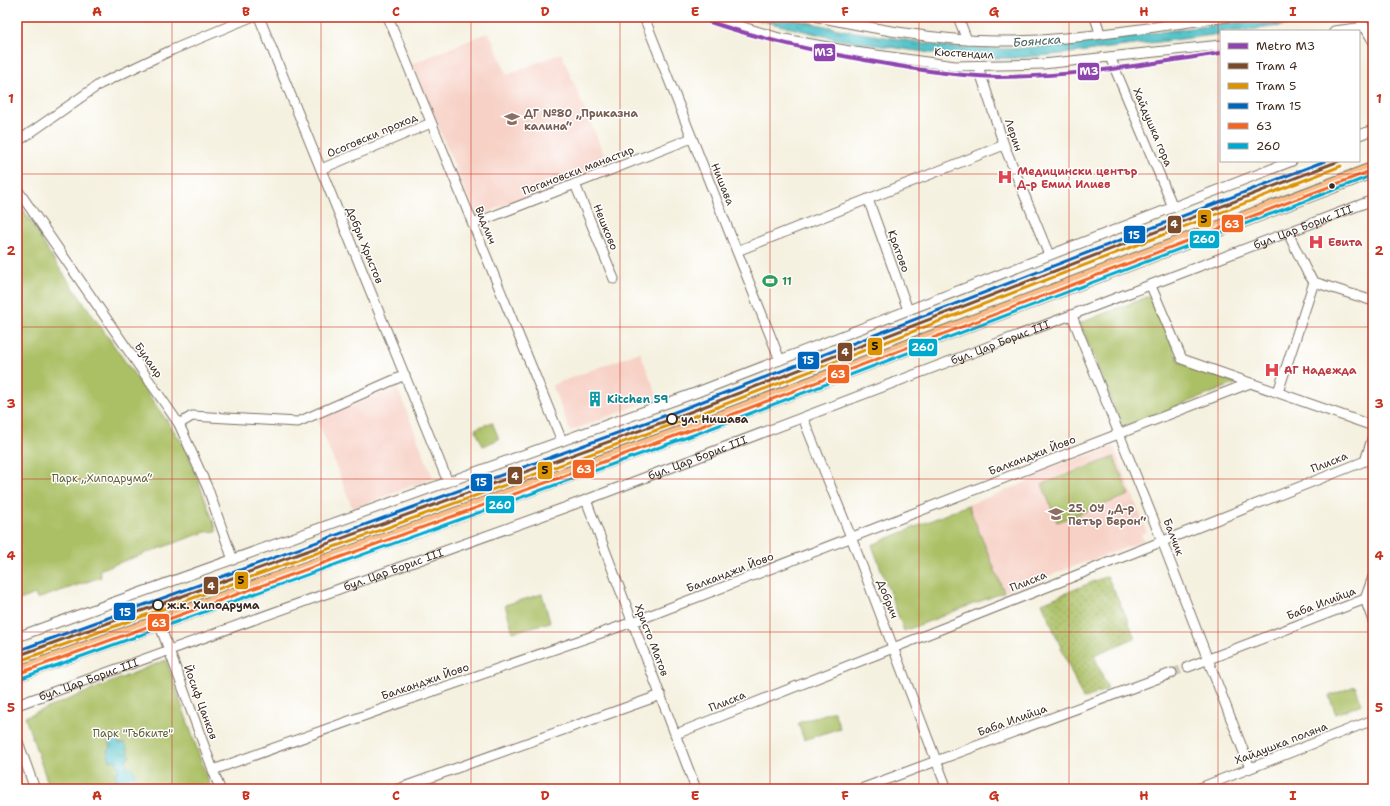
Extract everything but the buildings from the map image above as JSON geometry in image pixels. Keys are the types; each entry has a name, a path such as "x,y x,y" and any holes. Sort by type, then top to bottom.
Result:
{"main road":[{"path":"17,674 703,426 1373,170"}],"street":[{"path":"17,142 100,84 172,50 251,17"},
{"name":"Добри Христов","path":"260,17 448,482"},
{"name":"Видлич","path":"388,17 562,441"},
{"name":"Нишава","path":"644,17 780,360"},
{"name":"Кюстендил","path":"711,17 779,38 932,64 978,66 1043,64 1220,45"},
{"name":"Кюстендил","path":"818,17 928,36 967,40 1034,40 1227,17"},
{"path":"958,17 967,40"},
{"path":"1094,17 1100,33"},
{"path":"1359,17 1373,41"},
{"path":"1342,30 1365,27"},
{"name":"Хайдушка гора","path":"1110,57 1173,207"},
{"name":"Лерин","path":"978,66 1004,145 1048,256"},
{"name":"Осоговски проход","path":"322,169 431,123"},
{"path":"1360,136 1373,130"},
{"name":"Погановски манастир","path":"473,224 692,138"},
{"path":"737,251 1004,145"},
{"path":"17,637 562,441 780,360 1289,162"},
{"name":"Нешково","path":"575,184 614,279"},
{"name":"Булаир","path":"17,189 179,424 208,489 233,560"},
{"name":"Кратово","path":"868,199 908,310"},
{"name":"бул. Цар Борис III","path":"17,705 586,500 1151,286 1373,200"},
{"path":"1288,233 1307,272 1314,282 1373,301"},
{"path":"1278,392 1314,282"},
{"path":"1151,286 1182,359 1373,426"},
{"name":"Балчик","path":"1072,316 1120,433 1250,768"},
{"path":"179,424 192,416 298,422 405,375"},
{"name":"Балканджи Йово","path":"213,770 416,697 633,622 1250,382"},
{"name":"Добрич","path":"803,418 851,537 947,789"},
{"name":"Плиска","path":"676,734 1365,461 1370,456 1373,436"},
{"name":"Христо Матов","path":"586,500 696,789"},
{"path":"1373,577 1369,597 1373,621"},
{"name":"Баба Илийца","path":"1188,667 1369,597"},
{"name":"Йосиф Цанков","path":"159,623 220,789"},
{"name":"Баба Илийца","path":"861,789 1172,673"},
{"path":"398,789 660,695"},
{"name":"Хайдушка поляна","path":"1197,789 1373,720"},
{"path":"17,739 35,789"}],"shaded area":[{"name":"ДГ №80 „Приказна калина“","path":"489,32 507,75 561,53 607,162 476,217 412,64"},
{"path":"640,352 658,398 570,431 552,385"},
{"path":"397,387 433,478 353,509 317,419"},
{"name":"25. ОУ „Д-р Петър Берон“","path":"1114,447 1147,532 1141,534 1144,541 1004,592 968,505 1032,480 1030,474"}],"green space":[{"name":"Парк „Хиподрума“","path":"17,199 53,259 186,448 217,531 205,532 99,570 101,577 37,599 35,594 17,601"},
{"path":"1152,295 1179,362 1237,383 1122,428 1080,323"},
{"path":"492,422 499,439 483,446 475,429"},
{"path":"1114,457 1129,495 1057,522 1042,484"},
{"path":"968,505 1004,592 904,631 872,545"},
{"path":"1107,576 1135,638 1094,655 1108,689 1083,699 1042,603"},
{"path":"542,594 550,622 513,632 505,605"},
{"name":"Парк \"Гъбките\"","path":"166,660 211,789 50,789 25,717"},
{"path":"1355,686 1362,704 1336,714 1329,696"},
{"path":"834,711 840,728 804,740 798,723"}],"water":[{"path":"746,17 784,17 843,30 948,47 1011,49 1051,46 1277,17 1350,17 1249,30 1220,30 1220,34 1062,54 1015,58 952,56 841,40"},
{"path":"116,735 119,744 125,743 130,757 125,759 128,768 132,767 137,780 132,781 134,789 126,789 124,784 119,785 114,773 119,771 116,760 110,761 107,750 111,748 108,738"}],"tunnel":[{"path":"1172,673 1188,667"}],"metro line":[{"name":"M3","path":"696,17 755,36 814,50 908,68 980,76 998,77 1054,75 1220,53"}],"tram line":[{"name":"15","path":"17,651 675,412 1322,162"},
{"name":"4","path":"17,656 677,417 1336,162"},
{"name":"5","path":"19,661 679,422 1341,166"}],"transit line":[{"name":"63","path":"17,674 694,429 1373,170"},
{"name":"260","path":"19,679 696,434 1373,175"}],"place":[{"name":"ДГ №80 „Приказна калина“","path":"512,119"},
{"name":"Медицински център Д-р Емил Илиев","path":"1005,177"},
{"name":"Евита","path":"1316,242"},
{"name":"11","path":"770,281"},
{"name":"АГ Надежда","path":"1272,370"},
{"name":"Kitchen 59","path":"595,399"},
{"name":"ул. Нишава","path":"672,419"},
{"name":"25. ОУ „Д-р Петър Берон“","path":"1056,514"},
{"name":"ж.к. Хиподрума","path":"158,605"}],"water label":[{"name":"Боянска","path":"1037,41"}]}
